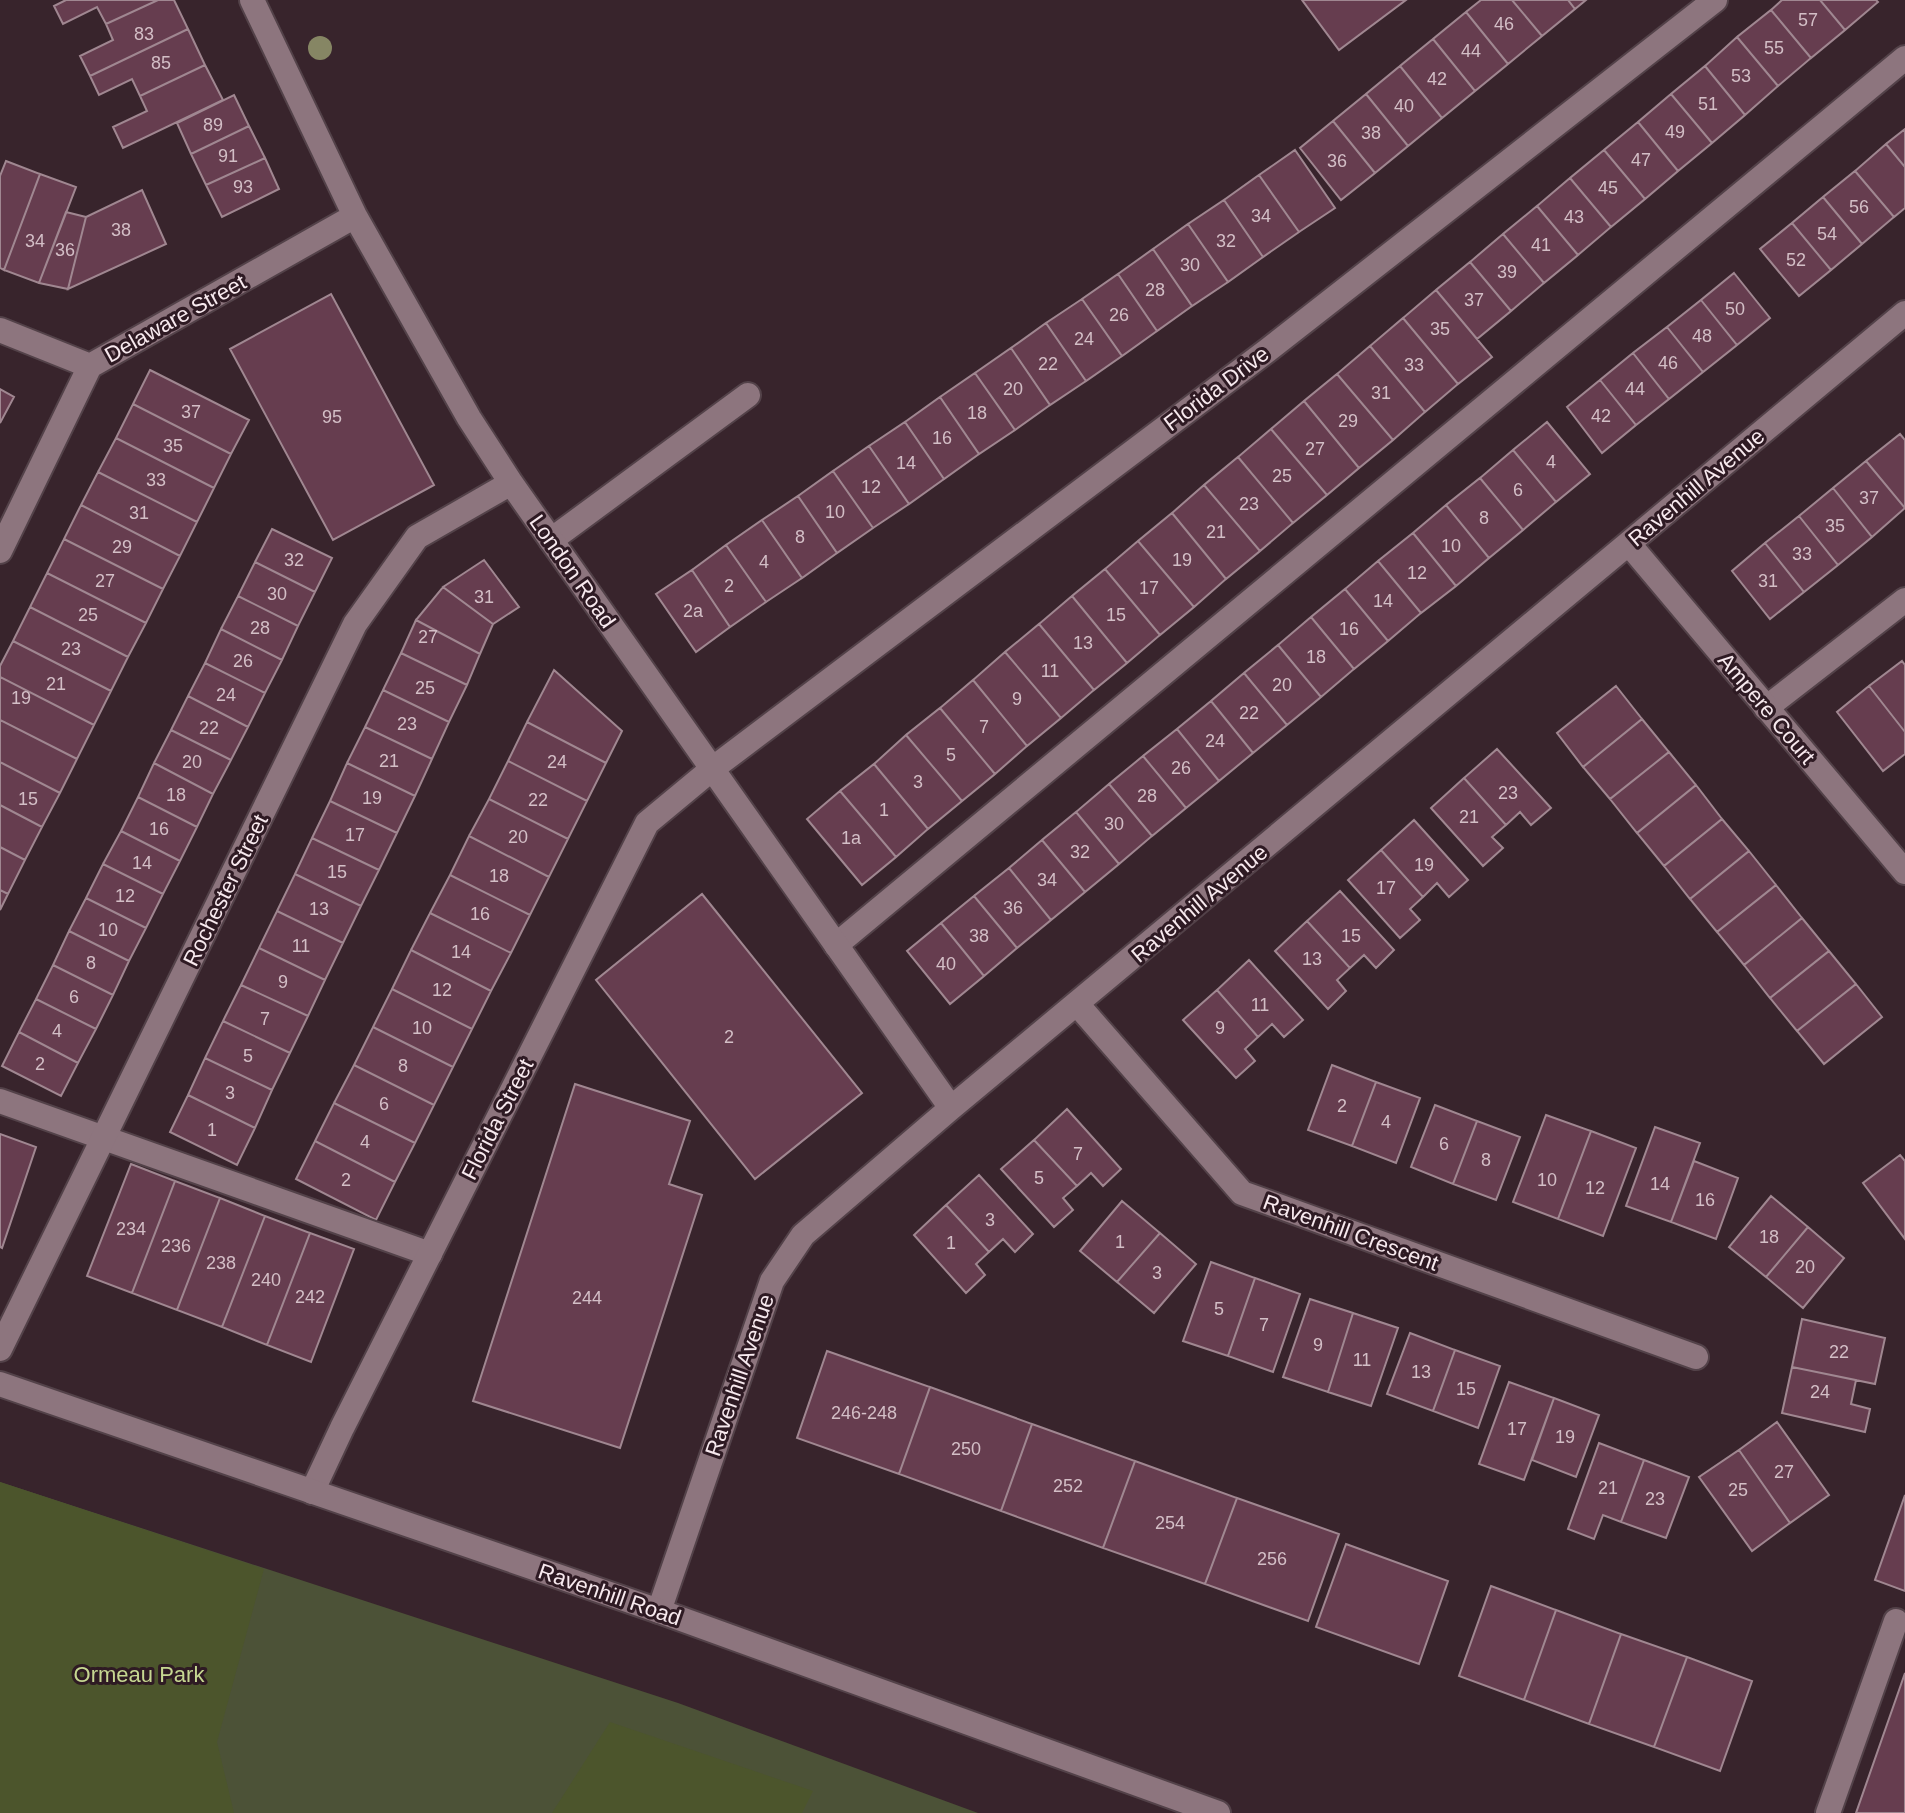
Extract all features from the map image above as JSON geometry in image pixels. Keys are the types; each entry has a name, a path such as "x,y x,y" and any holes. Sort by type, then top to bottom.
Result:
{"street":[{"name":"London Road","path":"252,0 355,216 469,418 511,483 951,1108"},
{"name":"Florida Drive","path":"712,769 1268,350 1715,0"},
{"path":"836,945 1905,58"},
{"name":"Delaware Street","path":"0,551 90,366 355,216"},
{"name":"Ravenhill Avenue","path":"659,1611 772,1281 803,1235 951,1108 1905,313"},
{"path":"0,330 90,366"},
{"path":"551,540 748,395"},
{"name":"Rochester Street","path":"0,1349 355,624 417,537 511,483"},
{"name":"Ampere Court","path":"1629,544 1766,708 1896,844 1905,872"},
{"path":"1766,708 1905,600"},
{"name":"Florida Street","path":"312,1492 647,823 712,769"},
{"name":"Ravenhill Crescent","path":"1077,1004 1242,1193 1696,1357"},
{"path":"0,1101 430,1254"},
{"name":"Ravenhill Road","path":"0,1384 659,1611 1218,1813"},
{"path":"1828,1813 1896,1621"}],"green space":[{"name":"Ormeau Park","path":"0,1482 678,1703 978,1813 0,1813"},
{"path":"0,1482 264,1569 217,1742 234,1813 0,1813"},
{"path":"610,1722 813,1791 802,1813 552,1813"}],"building":[{"path":"66,0 158,0 106,24 97,7 63,24 54,6"},
{"path":"158,0 174,0 188,29 90,76 80,56 113,40 106,24"},
{"path":"1302,0 1406,0 1339,50"},
{"path":"1481,0 1512,0 1542,36 1508,64 1466,12"},
{"path":"1512,0 1568,0 1575,9 1542,36"},
{"path":"1568,0 1586,0 1575,9"},
{"path":"1782,0 1820,0 1845,30 1811,58 1771,10"},
{"path":"1820,0 1876,0 1878,2 1845,30"},
{"path":"1771,10 1811,58 1778,86 1737,37"},
{"path":"1466,12 1508,64 1475,91 1433,39"},
{"path":"188,29 205,65 140,96 132,79 99,95 90,76"},
{"path":"1737,37 1778,86 1745,115 1705,66"},
{"path":"1433,39 1475,91 1442,118 1400,66"},
{"path":"205,65 223,100 123,148 113,127 147,111 140,96"},
{"path":"1400,66 1442,118 1408,146 1366,94"},
{"path":"1705,66 1745,115 1712,143 1671,94"},
{"path":"1366,94 1408,146 1375,173 1333,121"},
{"path":"1671,94 1712,143 1678,171 1638,122"},
{"path":"234,95 249,126 191,154 177,123"},
{"path":"1333,121 1375,173 1341,200 1300,148"},
{"path":"1638,122 1678,171 1645,199 1604,150"},
{"path":"249,126 265,158 206,185 191,154"},
{"path":"1905,129 1905,167 1886,144"},
{"path":"1886,144 1905,167 1905,208 1894,217 1855,171"},
{"path":"1295,150 1335,208 1299,232 1259,175"},
{"path":"1604,150 1645,199 1611,227 1570,178"},
{"path":"265,158 279,189 222,217 206,185"},
{"path":"6,161 40,174 4,270 0,268 0,176"},
{"path":"1855,171 1894,217 1862,244 1823,197"},
{"path":"40,174 76,187 39,283 4,270"},
{"path":"1259,175 1299,232 1263,257 1224,200"},
{"path":"1570,178 1611,227 1578,255 1537,206"},
{"path":"142,190 166,244 68,289 86,217"},
{"path":"1823,197 1862,244 1831,270 1792,223"},
{"path":"1224,200 1263,257 1228,282 1188,224"},
{"path":"1537,206 1578,255 1544,283 1503,234"},
{"path":"66,212 86,217 68,289 39,283"},
{"path":"1792,223 1831,270 1799,296 1760,249"},
{"path":"1188,224 1228,282 1192,306 1153,249"},
{"path":"1503,234 1544,283 1511,311 1470,262"},
{"path":"1153,249 1192,306 1157,331 1118,274"},
{"path":"1470,262 1511,311 1477,339 1436,290"},
{"path":"1734,273 1770,318 1737,345 1701,300"},
{"path":"1118,274 1157,331 1122,356 1082,299"},
{"path":"1436,290 1492,357 1458,384 1403,318"},
{"path":"331,294 434,485 333,540 230,349"},
{"path":"1082,299 1122,356 1086,381 1046,323"},
{"path":"1701,300 1737,345 1703,372 1667,327"},
{"path":"1403,318 1458,384 1425,412 1370,346"},
{"path":"1046,323 1086,381 1050,405 1011,348"},
{"path":"1667,327 1703,372 1669,399 1633,353"},
{"path":"1370,346 1425,412 1393,440 1337,374"},
{"path":"1011,348 1050,405 1015,430 975,373"},
{"path":"1633,353 1669,399 1636,425 1600,380"},
{"path":"150,370 249,420 231,454 133,404"},
{"path":"975,373 1015,430 979,454 940,397"},
{"path":"1337,374 1393,440 1359,468 1304,401"},
{"path":"1600,380 1636,425 1602,453 1567,407"},
{"path":"0,389 14,397 0,423"},
{"path":"940,397 979,454 944,479 905,422"},
{"path":"1304,401 1359,468 1327,495 1271,429"},
{"path":"133,404 231,454 214,488 116,438"},
{"path":"905,422 944,479 909,504 869,446"},
{"path":"1547,422 1590,474 1556,502 1513,450"},
{"path":"1271,429 1327,495 1293,523 1238,457"},
{"path":"1900,434 1905,440 1905,508 1866,461"},
{"path":"116,438 214,488 197,522 98,472"},
{"path":"869,446 909,504 873,528 833,471"},
{"path":"1513,450 1556,502 1523,530 1480,478"},
{"path":"1238,457 1293,523 1260,551 1204,485"},
{"path":"1866,461 1905,508 1872,537 1833,488"},
{"path":"833,471 873,528 837,553 798,496"},
{"path":"98,472 197,522 180,556 81,505"},
{"path":"1480,478 1523,530 1489,558 1446,505"},
{"path":"1204,485 1260,551 1226,579 1172,513"},
{"path":"1833,488 1872,537 1838,565 1799,516"},
{"path":"798,496 837,553 802,578 762,520"},
{"path":"81,505 180,556 163,589 64,539"},
{"path":"1446,505 1489,558 1456,586 1413,533"},
{"path":"1172,513 1226,579 1194,607 1138,541"},
{"path":"1799,516 1838,565 1804,592 1765,543"},
{"path":"762,520 802,578 766,602 726,545"},
{"path":"272,529 332,558 315,592 255,562"},
{"path":"1413,533 1456,586 1421,613 1378,561"},
{"path":"64,539 163,589 146,623 47,573"},
{"path":"1138,541 1194,607 1160,635 1105,569"},
{"path":"1765,543 1804,592 1770,619 1732,571"},
{"path":"726,545 766,602 730,627 692,570"},
{"path":"484,560 519,607 493,624 443,587"},
{"path":"1378,561 1421,613 1388,641 1345,589"},
{"path":"255,562 315,592 298,626 238,596"},
{"path":"1105,569 1160,635 1127,663 1072,596"},
{"path":"692,570 730,627 696,652 656,594"},
{"path":"47,573 146,623 128,657 30,607"},
{"path":"443,587 493,624 480,654 416,620"},
{"path":"1345,589 1388,641 1354,669 1311,617"},
{"path":"238,596 298,626 282,660 221,629"},
{"path":"1072,596 1127,663 1094,690 1039,624"},
{"path":"30,607 128,657 111,691 13,641"},
{"path":"1311,617 1354,669 1321,697 1278,645"},
{"path":"416,620 480,654 467,685 401,653"},
{"path":"1039,624 1094,690 1061,718 1005,652"},
{"path":"221,629 282,660 265,693 205,663"},
{"path":"13,641 111,691 94,725 0,677 0,666"},
{"path":"1278,645 1321,697 1287,725 1244,673"},
{"path":"1005,652 1061,718 1027,746 973,680"},
{"path":"401,653 467,685 449,722 383,690"},
{"path":"1902,661 1905,665 1905,732 1869,686"},
{"path":"205,663 265,693 248,727 188,696"},
{"path":"554,670 622,731 606,763 527,722"},
{"path":"1244,673 1287,725 1253,753 1211,701"},
{"path":"0,677 94,725 77,759 0,720"},
{"path":"973,680 1027,746 995,774 940,708"},
{"path":"1616,686 1642,719 1583,767 1557,733"},
{"path":"1869,686 1905,732 1905,754 1883,771 1837,712"},
{"path":"383,690 449,722 432,759 365,727"},
{"path":"188,696 248,727 231,760 171,730"},
{"path":"1211,701 1253,753 1219,781 1177,729"},
{"path":"940,708 995,774 962,801 906,735"},
{"path":"1642,719 1669,752 1610,799 1583,767"},
{"path":"0,720 77,759 60,793 0,762"},
{"path":"527,722 606,763 587,801 508,761"},
{"path":"365,727 432,759 415,796 347,763"},
{"path":"1177,729 1219,781 1186,808 1143,756"},
{"path":"171,730 231,760 213,794 154,763"},
{"path":"906,735 962,801 928,829 874,764"},
{"path":"1497,749 1551,808 1531,825 1520,812 1506,825 1464,778"},
{"path":"1669,752 1696,785 1637,833 1610,799"},
{"path":"1143,756 1186,808 1152,836 1109,784"},
{"path":"508,761 587,801 568,839 489,799"},
{"path":"0,762 60,793 42,827 0,805"},
{"path":"154,763 213,794 197,827 138,797"},
{"path":"347,763 415,796 397,833 330,801"},
{"path":"874,764 928,829 896,857 840,791"},
{"path":"1464,778 1506,825 1492,837 1503,848 1483,866 1431,808"},
{"path":"1109,784 1152,836 1119,864 1076,812"},
{"path":"1696,785 1722,819 1664,866 1637,833"},
{"path":"840,791 896,857 862,885 807,819"},
{"path":"138,797 197,827 180,861 121,831"},
{"path":"489,799 568,839 549,877 469,836"},
{"path":"330,801 397,833 379,870 312,838"},
{"path":"0,805 42,827 25,860 0,847"},
{"path":"1076,812 1119,864 1085,892 1042,840"},
{"path":"1722,819 1749,851 1690,899 1664,866"},
{"path":"1414,820 1468,880 1449,897 1437,883 1423,897 1381,850"},
{"path":"121,831 180,861 163,894 103,864"},
{"path":"469,836 549,877 530,915 450,875"},
{"path":"312,838 379,870 361,906 295,874"},
{"path":"1042,840 1085,892 1051,920 1009,868"},
{"path":"0,847 25,860 8,894 0,890"},
{"path":"1381,850 1423,897 1410,909 1420,920 1400,938 1348,880"},
{"path":"1749,851 1776,885 1717,932 1690,899"},
{"path":"103,864 163,894 146,928 86,898"},
{"path":"1009,868 1051,920 1017,948 974,896"},
{"path":"295,874 361,906 343,943 277,911"},
{"path":"450,875 530,915 511,953 430,913"},
{"path":"1776,885 1802,918 1744,965 1717,932"},
{"path":"0,890 8,894 0,910"},
{"path":"1340,891 1394,950 1376,968 1364,955 1350,968 1307,921"},
{"path":"702,894 862,1093 755,1179 596,980"},
{"path":"974,896 1017,948 984,976 941,923"},
{"path":"86,898 146,928 129,961 69,931"},
{"path":"277,911 343,943 325,980 259,948"},
{"path":"430,913 511,953 491,991 411,950"},
{"path":"1802,918 1829,951 1770,998 1744,965"},
{"path":"1307,921 1350,968 1337,980 1346,991 1328,1009 1275,951"},
{"path":"941,923 984,976 950,1004 907,951"},
{"path":"69,931 129,961 113,995 53,965"},
{"path":"259,948 325,980 308,1016 241,985"},
{"path":"411,950 491,991 472,1029 392,989"},
{"path":"1829,951 1856,984 1797,1031 1770,998"},
{"path":"1249,960 1303,1020 1284,1037 1272,1024 1258,1037 1217,990"},
{"path":"53,965 113,995 96,1029 36,999"},
{"path":"1856,984 1882,1017 1824,1064 1797,1031"},
{"path":"241,985 308,1016 290,1053 223,1021"},
{"path":"392,989 472,1029 453,1067 373,1027"},
{"path":"1217,990 1258,1037 1245,1049 1255,1061 1236,1078 1183,1020"},
{"path":"36,999 96,1029 78,1063 19,1032"},
{"path":"223,1021 290,1053 272,1090 205,1058"},
{"path":"373,1027 453,1067 434,1105 354,1065"},
{"path":"19,1032 78,1063 61,1096 2,1066"},
{"path":"205,1058 272,1090 255,1128 188,1095"},
{"path":"354,1065 434,1105 415,1143 334,1103"},
{"path":"1332,1065 1376,1082 1352,1146 1308,1130"},
{"path":"1376,1082 1420,1098 1396,1163 1352,1146"},
{"path":"575,1084 690,1121 669,1184 702,1195 620,1448 473,1401"},
{"path":"188,1095 255,1128 237,1165 170,1132"},
{"path":"334,1103 415,1143 395,1182 315,1141"},
{"path":"1435,1105 1477,1121 1453,1184 1411,1167"},
{"path":"1067,1109 1121,1169 1103,1186 1091,1173 1077,1186 1034,1140"},
{"path":"1546,1115 1591,1131 1558,1219 1513,1202"},
{"path":"1477,1121 1520,1137 1496,1200 1453,1184"},
{"path":"1655,1127 1700,1143 1671,1222 1626,1206"},
{"path":"1591,1131 1636,1148 1603,1236 1558,1219"},
{"path":"0,1134 36,1147 2,1248 0,1247"},
{"path":"1034,1140 1077,1186 1063,1198 1073,1210 1054,1227 1001,1169"},
{"path":"315,1141 395,1182 376,1220 296,1179"},
{"path":"1900,1155 1905,1161 1905,1239 1863,1183"},
{"path":"1694,1161 1738,1178 1716,1239 1671,1222"},
{"path":"131,1164 175,1181 132,1293 87,1276"},
{"path":"979,1175 1033,1234 1015,1252 1003,1239 989,1252 946,1205"},
{"path":"175,1181 220,1198 177,1310 132,1293"},
{"path":"1771,1196 1808,1227 1766,1277 1729,1247"},
{"path":"220,1198 265,1216 222,1327 177,1310"},
{"path":"1122,1201 1160,1233 1117,1282 1080,1251"},
{"path":"946,1205 989,1252 976,1264 985,1275 966,1293 914,1235"},
{"path":"265,1216 310,1233 267,1345 222,1327"},
{"path":"1808,1227 1844,1258 1803,1308 1766,1277"},
{"path":"310,1233 354,1249 311,1362 267,1345"},
{"path":"1160,1233 1196,1264 1154,1313 1117,1282"},
{"path":"1211,1262 1255,1278 1228,1356 1183,1341"},
{"path":"1255,1278 1300,1294 1273,1372 1228,1356"},
{"path":"1310,1299 1353,1313 1328,1392 1283,1377"},
{"path":"1353,1313 1398,1328 1371,1406 1328,1392"},
{"path":"1802,1319 1885,1338 1875,1384 1792,1367"},
{"path":"1410,1333 1455,1350 1433,1411 1387,1394"},
{"path":"1455,1350 1500,1366 1478,1428 1433,1411"},
{"path":"827,1351 930,1387 899,1474 797,1438"},
{"path":"1792,1367 1856,1380 1851,1404 1870,1409 1865,1432 1782,1413"},
{"path":"1509,1382 1554,1398 1524,1480 1479,1464"},
{"path":"930,1387 1032,1424 1001,1511 899,1474"},
{"path":"1554,1398 1599,1415 1576,1477 1532,1460"},
{"path":"1777,1422 1829,1495 1790,1523 1739,1450"},
{"path":"1032,1424 1135,1461 1103,1548 1001,1511"},
{"path":"1599,1443 1644,1460 1621,1522 1603,1515 1594,1539 1568,1529"},
{"path":"1739,1450 1790,1523 1752,1551 1699,1477"},
{"path":"1644,1460 1689,1477 1666,1538 1621,1522"},
{"path":"1135,1461 1237,1498 1205,1584 1103,1548"},
{"path":"1905,1495 1905,1591 1875,1580"},
{"path":"1237,1498 1339,1534 1308,1621 1205,1584"},
{"path":"1346,1544 1448,1581 1419,1664 1316,1627"},
{"path":"1491,1586 1556,1610 1524,1700 1459,1676"},
{"path":"1556,1610 1621,1634 1589,1724 1524,1700"},
{"path":"1621,1634 1687,1657 1654,1747 1589,1724"},
{"path":"1687,1657 1752,1681 1720,1771 1654,1747"},
{"path":"1905,1673 1905,1813 1856,1813"}]}
